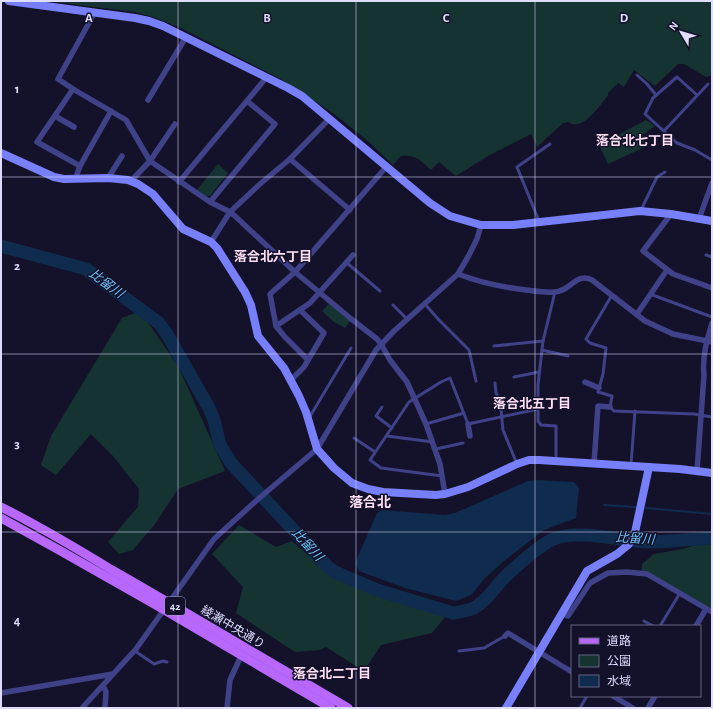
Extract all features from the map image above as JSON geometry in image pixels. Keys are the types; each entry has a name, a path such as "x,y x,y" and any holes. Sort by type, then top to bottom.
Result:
{"main road":[{"name":"綾瀬中央通り","path":"1,507 58,538 167,606 241,656 331,708"},
{"name":"綾瀬中央通り","path":"1,518 167,606 348,708"}],"street":[{"path":"9,1 150,21 186,37 295,92 309,101 437,207 450,216 481,225 513,225 640,212 671,214 712,221"},
{"path":"95,12 58,79 126,120 150,161 210,202 230,212 295,272 377,339 406,382 426,424 436,450 445,494"},
{"path":"148,100 186,37"},
{"path":"179,182 266,78"},
{"path":"73,89 37,142 80,166"},
{"path":"210,202 275,124 247,101"},
{"path":"77,179 80,166 111,111"},
{"path":"55,116 74,127"},
{"path":"211,242 230,212 290,159 330,118"},
{"path":"131,182 150,161 175,124"},
{"path":"1,153 54,177 64,179 108,178 131,182 145,188 153,194 183,229 211,242 221,252 245,292 251,305 258,336 280,363 304,405 317,449 334,468 352,483 383,492 436,495 445,494 468,487 528,460 556,460 712,473"},
{"path":"108,178 122,156"},
{"path":"290,159 350,210"},
{"path":"308,360 280,333 276,326 270,294 295,272 387,166"},
{"path":"699,219 712,182"},
{"path":"671,214 643,251 673,274 712,288"},
{"path":"82,708 135,651 214,539 317,449 374,353 381,344 424,303 458,274 469,255 481,225"},
{"path":"276,326 300,310 320,293 353,255"},
{"path":"637,314 667,270"},
{"path":"458,274 476,281 496,286 555,292 569,287 578,279 587,278 592,280 645,321 673,334 710,341"},
{"path":"291,380 304,367 324,333 300,310"},
{"path":"697,471 702,415 703,366 710,341 712,323"},
{"path":"585,382 599,388"},
{"path":"594,464 598,406 610,407"},
{"path":"468,424 470,436"},
{"path":"506,708 586,571 617,554 628,545 634,537 649,467"},
{"path":"562,613 568,616 590,583 608,573 627,572 647,574 709,610 697,625"},
{"path":"505,636 508,634 571,671"},
{"path":"227,708 230,680 241,656"},
{"path":"1,693 113,674"},
{"path":"103,685 106,692 105,708"},
{"path":"615,697 633,708"},
{"path":"648,708 654,697"}],"lane":[{"path":"637,75 656,95"},
{"path":"697,95 677,77 653,98 645,114 677,143 695,150 712,160"},
{"path":"664,131 708,84"},
{"path":"539,222 518,167 550,144"},
{"path":"640,212 657,177 665,172"},
{"path":"706,255 712,257"},
{"path":"346,263 380,291"},
{"path":"555,292 543,341 539,372 538,421 541,426 556,426 556,460"},
{"path":"650,294 712,317"},
{"path":"612,295 586,339 590,343 606,348 603,374 598,392 612,396 610,407 614,411 702,415 712,417"},
{"path":"424,303 438,320 469,350 476,381"},
{"path":"393,305 407,319"},
{"path":"494,346 543,341"},
{"path":"308,420 351,348"},
{"path":"542,350 568,356"},
{"path":"514,377 539,372"},
{"path":"442,476 381,468 370,460 409,402 450,378 468,424 538,409"},
{"path":"495,383 496,393 500,399 503,430 517,464"},
{"path":"382,407 376,416 392,428"},
{"path":"426,424 464,412"},
{"path":"630,466 635,412"},
{"path":"387,436 433,442"},
{"path":"354,438 375,452"},
{"path":"436,450 463,442"},
{"path":"661,625 680,593"},
{"path":"644,621 651,625"},
{"path":"459,651 484,648 505,636"},
{"path":"135,651 154,664 163,661 167,662"},
{"path":"580,708 586,697"}],"green space":[{"path":"47,1 712,1 712,75 706,77 684,64 678,64 655,86 634,70 624,87 618,83 608,93 591,116 585,121 579,124 568,122 563,123 537,147 531,134 488,156 456,176 439,162 431,170 421,161 411,156 401,156 393,165 368,141 333,113 279,78 181,28 156,18 135,12"},
{"path":"646,120 655,126 640,137 647,146 608,164 599,145"},
{"path":"218,164 228,173 210,196 207,196 197,190"},
{"path":"329,304 350,321 345,328 334,322 322,311"},
{"path":"140,311 178,366 225,471 178,489 155,524 133,550 119,554 108,542 138,507 139,489 113,456 91,434 56,475 41,465 51,436 122,318"},
{"path":"239,525 276,547 292,541 333,577 445,617 432,633 381,645 364,671 326,647 320,650 295,652 236,613 243,587 212,554"},
{"path":"706,542 712,542 712,611 642,572 642,564 654,554 683,549"}],"water":[{"path":"538,480 574,482 579,488 576,518 544,530 485,578 471,595 456,601 405,588 359,571 355,563 377,513 382,510 446,515 455,513 528,481"}],"waterway":[{"name":"比留川","path":"1,246 86,269 159,323 167,334 209,408 214,420 220,445 231,463 328,567 335,572 377,590 453,613 466,611 486,599 514,568 540,547 551,540 561,537 586,535 648,542 712,538"},
{"path":"604,505 636,507"},
{"path":"646,508 712,514"}],"district":[{"name":"落合北七丁目","path":"635,141"},
{"name":"落合北六丁目","path":"273,257"},
{"name":"落合北五丁目","path":"532,404"},
{"name":"落合北","path":"370,503"},
{"name":"落合北二丁目","path":"332,674"}]}
